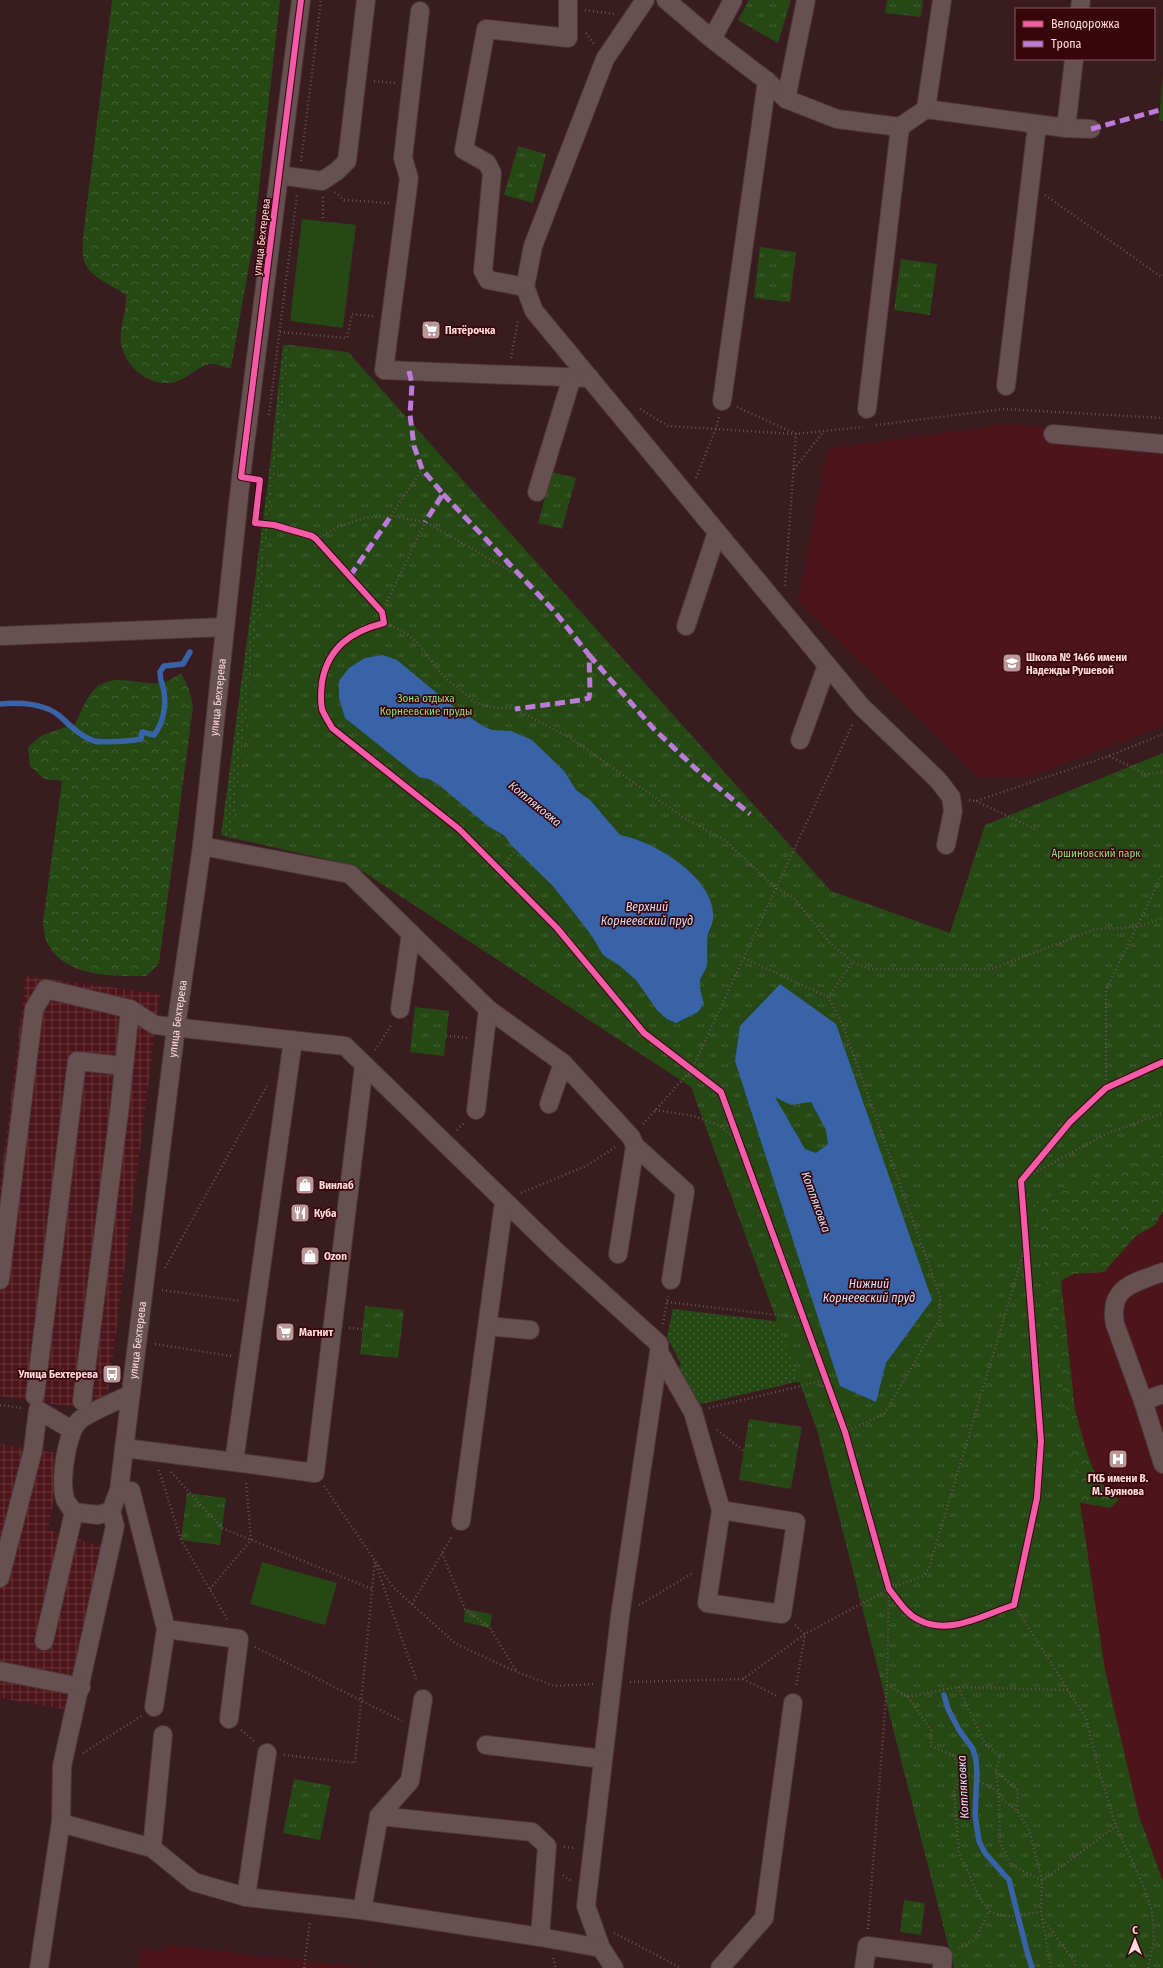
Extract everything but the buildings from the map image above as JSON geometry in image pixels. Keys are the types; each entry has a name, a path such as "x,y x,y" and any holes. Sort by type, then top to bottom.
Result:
{"street":[{"name":"улица Бехтерева","path":"110,1511 119,1490 176,1027 202,846 242,469 301,0"},
{"path":"280,175 322,181 337,171 347,161 366,0"},
{"path":"645,0 605,59 533,246 525,287 534,311 581,378 688,497 861,706 938,780 951,797 953,812 946,845"},
{"path":"666,0 712,39 767,81 786,99 837,119 900,127 926,109 1066,128 1091,129"},
{"path":"712,39 733,0"},
{"path":"786,99 806,0"},
{"path":"926,109 942,0"},
{"path":"525,287 488,280 483,271 492,173 487,163 464,150 486,29 568,38 568,4"},
{"path":"420,11 403,158 409,178 384,370 581,378"},
{"path":"1066,128 1074,60"},
{"path":"722,401 767,81"},
{"path":"1006,386 1037,124"},
{"path":"867,409 900,127"},
{"path":"538,492 581,378"},
{"path":"1053,434 1163,444"},
{"path":"686,626 717,532"},
{"path":"0,636 225,627"},
{"path":"800,740 827,665"},
{"path":"202,846 350,874 488,1008 563,1063 633,1142 685,1191 671,1280"},
{"path":"400,1009 411,933"},
{"path":"0,1280 34,1008 46,989 130,1009 155,1025 345,1046 556,1252 659,1348 693,1412 721,1510 707,1603 782,1614 796,1522 721,1510"},
{"path":"476,1110 488,1008"},
{"path":"82,1401 130,1009"},
{"path":"239,1463 257,1304 293,1040"},
{"path":"34,1396 77,1061 124,1066"},
{"path":"549,1104 563,1063"},
{"path":"124,1448 315,1473 364,1065"},
{"path":"618,1254 633,1142"},
{"path":"461,1521 504,1200"},
{"path":"1163,1272 1123,1289 1115,1300 1112,1312 1163,1464"},
{"path":"487,1326 530,1330"},
{"path":"614,1968 601,1948 586,1906 620,1616 659,1348"},
{"path":"44,1641 74,1512 66,1500 63,1486 65,1464 72,1430 81,1420 131,1394"},
{"path":"1143,1401 1163,1394"},
{"path":"0,1578 33,1450 38,1410 72,1430"},
{"path":"119,1490 131,1491 166,1629 154,1707"},
{"path":"39,1968 61,1822 62,1766 81,1688 115,1526 110,1511 98,1515 74,1512"},
{"path":"166,1629 239,1639 229,1719"},
{"path":"0,1671 81,1688"},
{"path":"362,1910 379,1816 410,1781 423,1699"},
{"path":"720,1968 764,1918 793,1703"},
{"path":"152,1848 163,1735"},
{"path":"486,1746 603,1759"},
{"path":"246,1897 267,1753"},
{"path":"379,1816 532,1832 547,1855 540,1937"},
{"path":"61,1822 152,1848 194,1882 246,1897 362,1910 540,1937 601,1948"},
{"path":"864,1968 867,1946 943,1962"}],"path":[{"path":"268,418 321,0"},
{"path":"568,4 634,16"},
{"path":"568,4 605,59"},
{"path":"357,79 412,85"},
{"path":"322,181 344,200 406,204"},
{"path":"322,181 323,221"},
{"path":"1030,185 1163,278"},
{"path":"280,332 347,338 352,314"},
{"path":"509,366 518,319"},
{"path":"688,497 716,428 722,401 796,434 783,612"},
{"path":"794,470 824,431"},
{"path":"391,516 422,470"},
{"path":"316,539 336,528 364,518 391,516 425,522 518,575"},
{"path":"382,612 425,522"},
{"path":"255,523 274,525 312,536 316,539 382,612 384,623"},
{"path":"867,1946 887,1685 889,1589 845,1432 721,1092 644,1033 557,928 499,872 459,829 332,728 322,710 320,694 324,670 332,652 351,637 369,627 384,623 402,631 418,643 444,677 476,703 489,707 515,708 572,739 684,818 725,840 775,887 793,897 831,944 853,962 870,969 992,969 1096,929 1137,927 1163,918"},
{"path":"504,1200 586,1166 633,1142 655,1110 692,1069 744,958 775,887 861,706"},
{"path":"976,800 1109,756 1163,734"},
{"path":"1109,756 1144,774 1163,772"},
{"path":"951,797 976,800 1037,830"},
{"path":"499,872 516,849"},
{"path":"1106,1088 1106,990 1163,873"},
{"path":"744,958 828,997 842,1023 940,1296 940,1319 884,1414 845,1432"},
{"path":"828,997 853,962"},
{"path":"364,1065 391,1027"},
{"path":"1148,1968 1154,1940 1152,1912 1144,1887 1116,1826 1100,1774 1086,1718 1070,1690 1014,1605 1037,1498 1041,1441 1021,1181 1070,1122 1106,1088 1163,1062"},
{"path":"164,1270 270,1082"},
{"path":"444,1143 476,1110"},
{"path":"655,1110 694,1116 720,1126 740,1144"},
{"path":"1021,1181 1106,1134 1163,1113"},
{"path":"743,1680 805,1634 889,1589 922,1576 929,1568 1026,1246"},
{"path":"659,1348 671,1280"},
{"path":"155,1289 257,1304"},
{"path":"667,1302 804,1318"},
{"path":"149,1343 213,1353"},
{"path":"693,1412 826,1380"},
{"path":"154,1452 222,1528 372,1589"},
{"path":"154,1452 181,1540 239,1639 419,1729"},
{"path":"210,1589 251,1540 239,1463"},
{"path":"315,1473 393,1587 456,1644 516,1672 554,1686 743,1680 793,1703 805,1634"},
{"path":"412,1604 461,1521"},
{"path":"442,1553 466,1609 490,1628 516,1672"},
{"path":"229,1719 267,1753 356,1763 375,1560"},
{"path":"375,1560 423,1699"},
{"path":"620,1616 713,1561"},
{"path":"889,1589 905,1609 919,1620 935,1624 953,1625 1014,1605"},
{"path":"782,1614 805,1634"},
{"path":"887,1685 908,1697 931,1730 931,1746 953,1755 962,1771 998,1792"},
{"path":"908,1697 958,1687 1070,1690"},
{"path":"958,1687 986,1744 1000,1756 996,1771 999,1797 1000,1843 1011,1865 1042,1880"},
{"path":"62,1766 154,1707"},
{"path":"962,1771 954,1792 959,1853 983,1904 989,1910 999,1915 1011,1916 1041,1912"},
{"path":"996,1771 1018,1791 1017,1811"},
{"path":"999,1797 1017,1811 1029,1830 1042,1880 1041,1912 1051,1968"},
{"path":"1042,1880 1116,1826"},
{"path":"547,1855 593,1849"},
{"path":"547,1855 588,1893"},
{"path":"304,1968 312,1904"},
{"path":"943,1962 975,1940 989,1910"},
{"path":"1042,1918 1075,1962 1075,1968"},
{"path":"591,1921 681,1968"}],"shaded area":[{"name":"Школа № 1466 имени Надежды Рушевой","path":"1007,424 1163,437 1163,726 1028,777 978,777 798,601 828,449"},
{"path":"26,976 160,994 109,1385 106,1402 94,1410 0,1396 0,1186"},
{"name":"ГКБ имени В. М. Буянова","path":"1163,1153 1163,1881 1139,1816 1105,1670 1035,1202"},
{"path":"0,1444 62,1454 48,1530 104,1547 69,1710 0,1698"},
{"path":"169,1945 372,1968 139,1968 141,1949 163,1951"}],"green space":[{"path":"112,0 280,0 253,243 231,368 211,364 202,367 178,381 168,383 150,380 141,375 128,361 121,343 126,295 94,274 85,263 83,256 83,237"},
{"path":"749,0 791,0 778,43 738,20"},
{"path":"887,0 923,0 921,17 885,13"},
{"path":"1163,75 1163,121 1159,121"},
{"path":"518,146 546,154 533,203 504,195"},
{"path":"302,219 356,225 343,328 290,321"},
{"path":"760,247 796,252 790,302 754,298"},
{"path":"901,259 937,264 930,315 894,310"},
{"path":"283,345 290,345 232,838 221,835 268,482"},
{"name":"Зона отдыха Корнеевские пруды","path":"290,345 348,352 831,891 950,933 985,825 1163,753 1163,1153 1035,1202 1105,1670 1139,1816 1163,1881 1163,1968 954,1968 817,1430 691,1087 353,865 232,838"},
{"path":"552,472 576,478 562,529 538,523"},
{"path":"181,673 189,689 193,707 159,964 146,976 104,975 76,968 64,962 53,952 46,940 43,922 62,781 44,779 30,766 28,747 42,735 75,724 93,691 109,681 127,680 146,683 164,682 171,680"},
{"path":"415,1007 449,1011 444,1056 410,1052"},
{"path":"1163,1074 1163,1211 1155,1225 1136,1236 1104,1272 1073,1274 1061,1281 1075,1410 1087,1453 1097,1479 1119,1500 1110,1508 1076,1502 1031,1205"},
{"path":"365,1306 404,1310 398,1358 360,1354"},
{"path":"673,1309 782,1322 805,1380 697,1405 676,1370 681,1364 667,1337"},
{"path":"749,1419 802,1427 791,1489 739,1480"},
{"path":"187,1493 226,1498 220,1545 181,1540"},
{"path":"262,1562 337,1583 325,1625 250,1604"},
{"path":"465,1609 492,1614 490,1628 464,1622"},
{"path":"294,1779 331,1786 320,1840 283,1833"},
{"path":"904,1900 925,1903 921,1935 900,1932"}],"water":[{"name":"Верхний Корнеевский пруд","path":"383,655 397,660 450,704 483,726 492,730 511,731 532,740 564,771 576,790 590,800 620,835 650,845 681,864 695,877 705,890 712,905 713,920 707,938 707,965 700,982 700,990 704,1003 698,1012 676,1023 667,1019 657,1010 636,980 620,966 603,955 592,936 553,886 511,845 505,836 488,826 439,785 429,779 419,777 345,718 339,698 339,681 349,668 365,658"},
{"name":"Нижний Корнеевский пруд","path":"780,984 836,1024 932,1300 886,1363 876,1402 840,1386 735,1061 740,1026","holes":["775,1097 791,1105 811,1102 826,1130 828,1144 816,1153 805,1149"]}],"waterway":[{"name":"Котляковка","path":"0,704 16,703 41,706 49,709 81,734 94,741 117,742 141,739 142,732 154,735 164,712 165,700 160,672 164,666 183,664 190,652"},
{"name":"Котляковка","path":"944,1695 948,1709 959,1730 973,1749 976,1760 977,1773 975,1815 979,1841 985,1853 1009,1880 1032,1968"}],"marked path":[{"path":"1091,129 1160,110"},
{"path":"409,371 412,384 410,415 414,446 422,469 443,494 425,522"},
{"path":"443,494 555,612 589,655 589,698 515,709"},
{"path":"350,576 391,516"},
{"path":"589,655 654,729 695,768 750,814"}],"cycle path":[{"path":"301,0 241,477 260,480 255,523 274,525 312,536 382,612 384,623 372,626 352,636 343,642 330,659 322,682 322,709 332,728 459,829 557,928 644,1033 721,1092 845,1432 889,1589 906,1610 919,1620 943,1626 955,1625 1014,1605 1037,1498 1041,1441 1021,1181 1070,1122 1106,1088 1163,1062"}],"place":[{"name":"Пятёрочка","path":"431,330"},
{"name":"Школа № 1466 имени Надежды Рушевой","path":"1012,663"},
{"name":"Винлаб","path":"305,1185"},
{"name":"Куба","path":"300,1213"},
{"name":"Ozon","path":"310,1256"},
{"name":"Магнит","path":"285,1332"},
{"name":"Улица Бехтерева","path":"112,1374"},
{"name":"ГКБ имени В. М. Буянова","path":"1118,1459"}],"park label":[{"name":"Аршиновский парк","path":"1096,853"}]}
